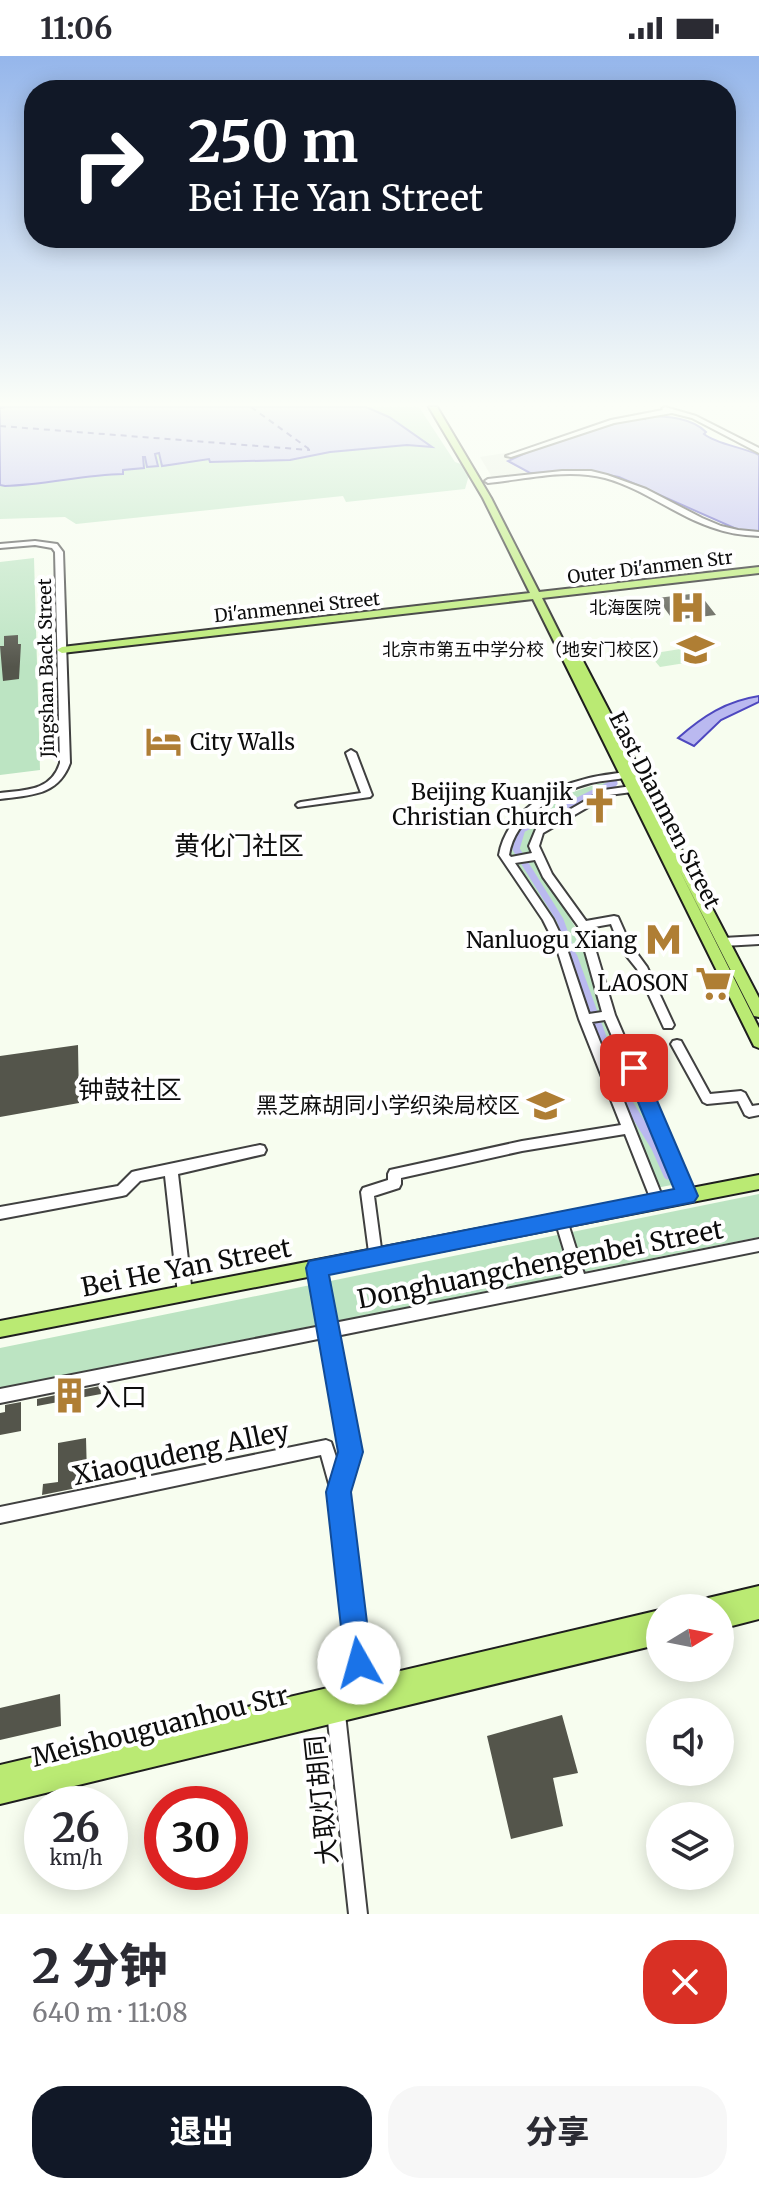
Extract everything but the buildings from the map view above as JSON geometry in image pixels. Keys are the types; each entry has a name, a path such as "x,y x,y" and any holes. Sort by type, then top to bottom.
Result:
{"main road":[{"path":"485,494 759,1012"},
{"path":"494,494 539,595"},
{"name":"Outer Di'anmen Str","path":"539,595 759,570"},
{"name":"Di'anmennei Street","path":"62,650 539,595"},
{"name":"East Dianmen Street","path":"539,595 759,1042"},
{"name":"Bei He Yan Street","path":"0,1329 759,1182"},
{"path":"734,1602 759,1596"},
{"path":"734,1615 759,1609"},
{"path":"0,1776 646,1623"},
{"name":"Meishouguanhou Str","path":"0,1793 646,1637"}],"street":[{"path":"649,494 723,530 758,536"},
{"name":"Jingshan Back Street","path":"0,546 35,543 54,546 60,557 65,763 59,780 51,786 0,796"},
{"path":"301,805 367,795 351,753"},
{"path":"626,775 583,782 529,812 513,824 504,842 504,855 548,919 561,946 585,1019 658,1201"},
{"path":"632,789 607,792 539,831 534,846 537,856 583,925 609,1015 687,1196"},
{"path":"507,861 537,856"},
{"path":"583,925 614,920 625,946 642,967 668,1025"},
{"path":"723,942 759,940"},
{"path":"585,1019 609,1015"},
{"path":"677,1044 707,1099 741,1096 749,1112 759,1110"},
{"path":"375,1256 367,1192 395,1184 394,1174 522,1146 628,1129"},
{"path":"0,1213 122,1191 136,1176 260,1150"},
{"path":"171,1170 185,1294"},
{"path":"561,1220 580,1281"},
{"name":"Donghuangchengenbei Street","path":"0,1396 759,1245"},
{"path":"317,1268 351,1452 338,1492 362,1692"},
{"name":"Xiaoqudeng Alley","path":"0,1515 326,1447 338,1492"},
{"name":"大取灯胡同","path":"358,1914 336,1712 362,1692"}],"green space":[{"path":"0,494 422,494 346,502 343,496 76,524 65,517 0,519"},
{"path":"34,558 40,770 0,775 0,562"},
{"path":"699,646 710,659 660,667 649,654"},
{"path":"613,781 617,789 541,828 537,863 577,930 600,1001 677,1184 656,1188 536,896 509,854 509,840 517,826 530,814 565,795"},
{"path":"759,1194 759,1237 0,1388 0,1348"}],"water":[{"path":"657,494 759,494 759,532 741,531"},
{"path":"759,696 759,702 721,720 694,746 678,738 716,711"}],"waterway":[{"path":"574,959 560,920 516,849 522,829 614,783"},
{"path":"573,957 622,1093 655,1146 668,1175"}],"place":[{"name":"北海医院","path":"687,607"},
{"name":"北京市第五中学分校（地安门校区）","path":"696,649"},
{"name":"City Walls","path":"164,742"},
{"name":"Beijing Kuanjik Christian Church","path":"599,805"},
{"name":"Nanluogu Xiang","path":"663,940"},
{"name":"LAOSON","path":"714,983"},
{"name":"黑芝麻胡同小学织染局校区","path":"546,1105"},
{"name":"入口","path":"69,1396"}],"district":[{"name":"黄化门社区","path":"239,845"},
{"name":"钟鼓社区","path":"130,1089"}],"route":[{"path":"359,1663 338,1492 351,1452 317,1268 687,1196 634,1068"}]}
